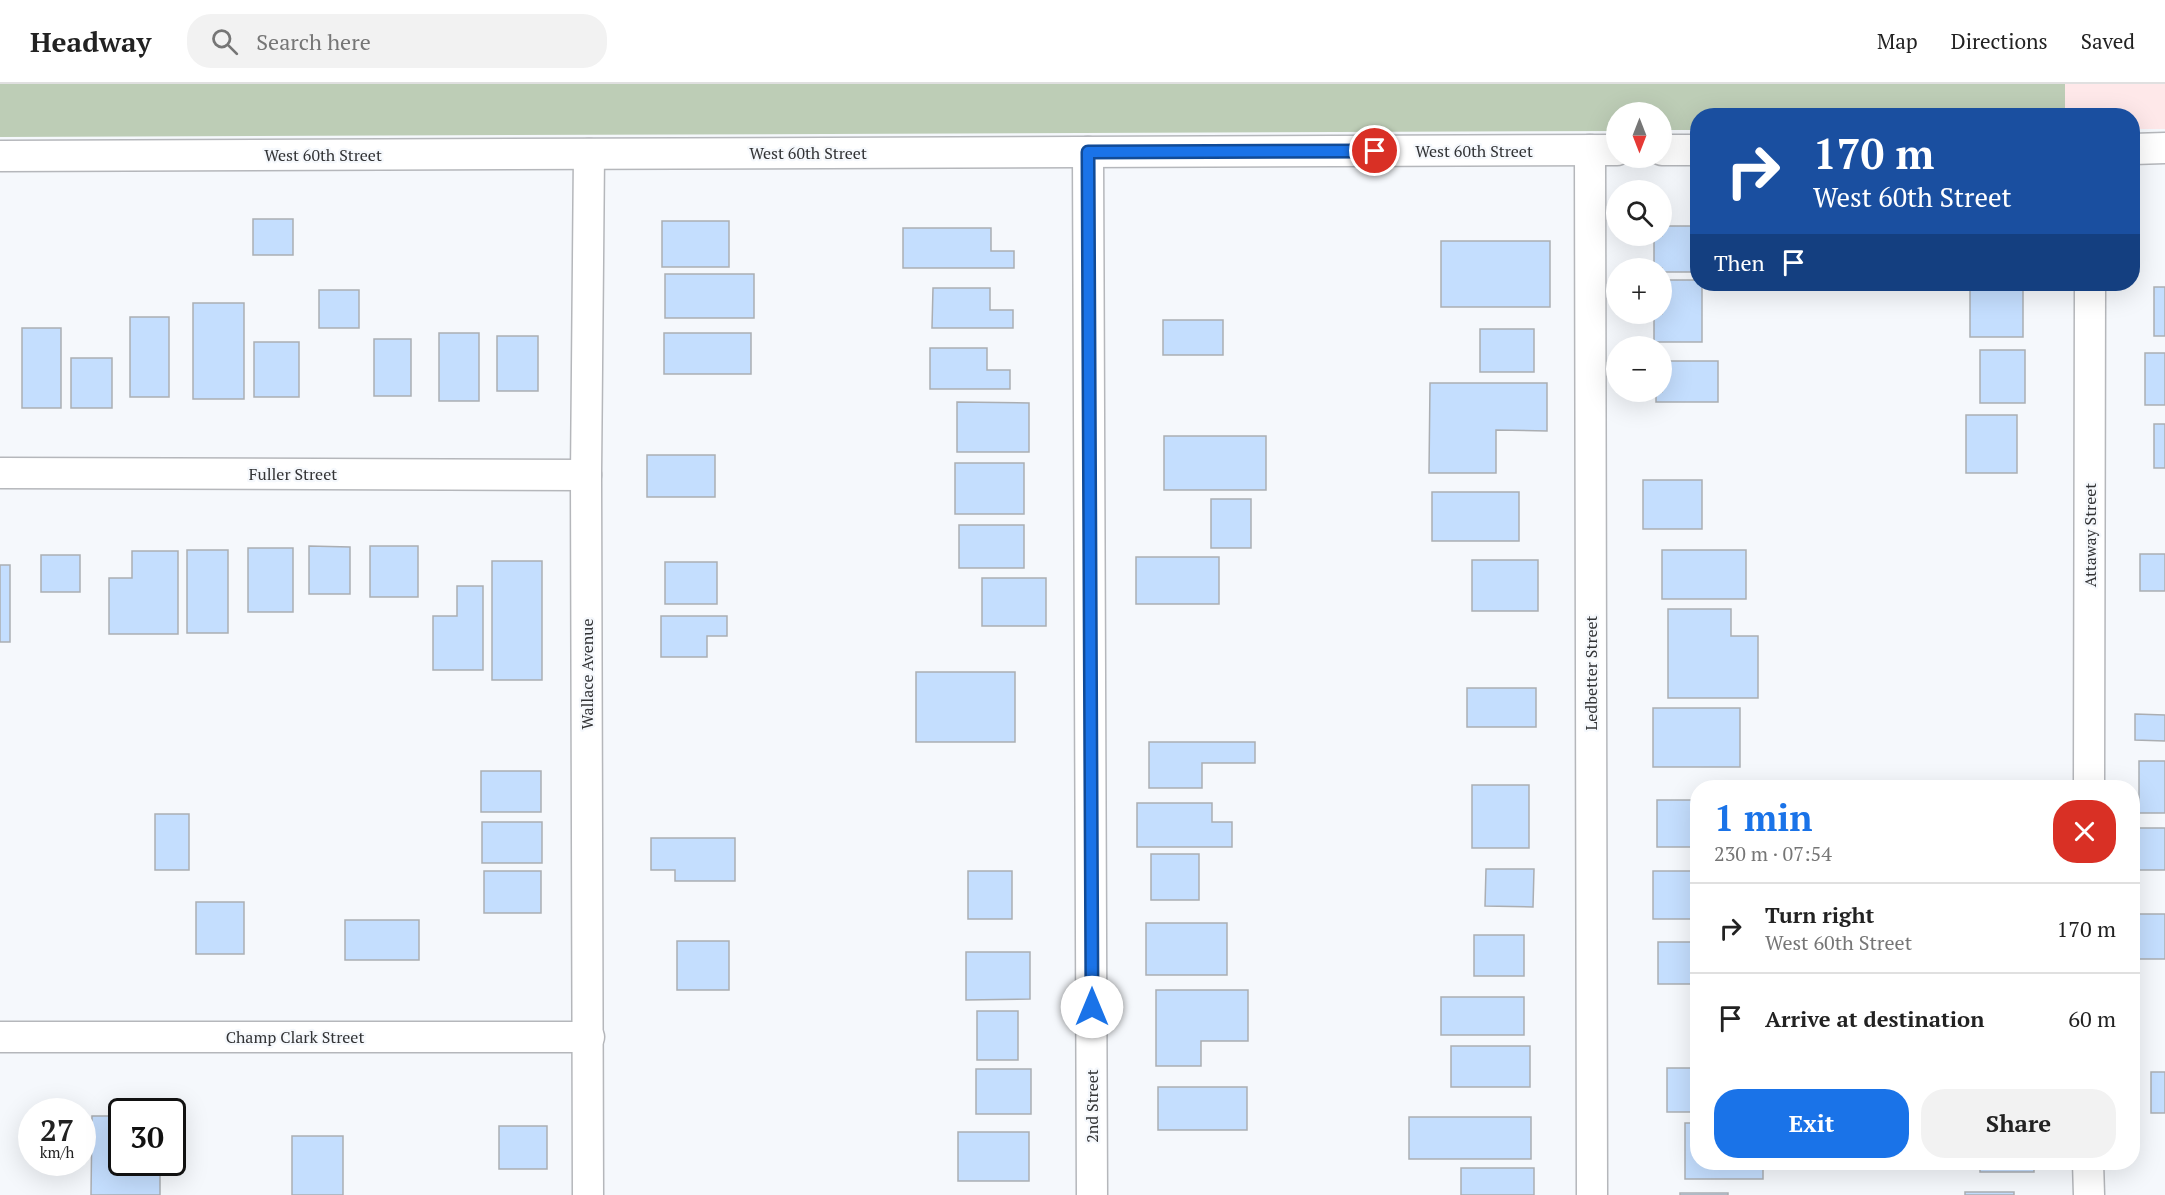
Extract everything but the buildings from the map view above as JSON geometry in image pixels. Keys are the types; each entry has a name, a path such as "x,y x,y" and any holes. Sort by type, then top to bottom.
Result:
{"street":[{"path":"2140,148 2165,148"},
{"name":"West 60th Street","path":"0,156 1604,150"},
{"name":"Ledbetter Street","path":"1592,1195 1604,150"},
{"path":"1672,150 1690,150"},
{"name":"2nd Street","path":"1088,152 1092,1195"},
{"name":"Wallace Avenue","path":"588,1195 586,475 590,154"},
{"name":"Attaway Street","path":"2089,780 2090,291"},
{"name":"Fuller Street","path":"0,473 586,475"},
{"name":"Champ Clark Street","path":"0,1037 589,1037"},
{"path":"2088,1170 2089,1195"}],"shaded area":[{"path":"2065,84 2165,84 2165,129 2140,129 2140,108 2065,108"}],"green space":[{"path":"0,84 2065,84 2065,108 1690,108 1690,130 1672,130 1672,102 1606,102 1606,131 0,137"}],"route":[{"path":"1092,1007 1088,152 1375,151"}]}
